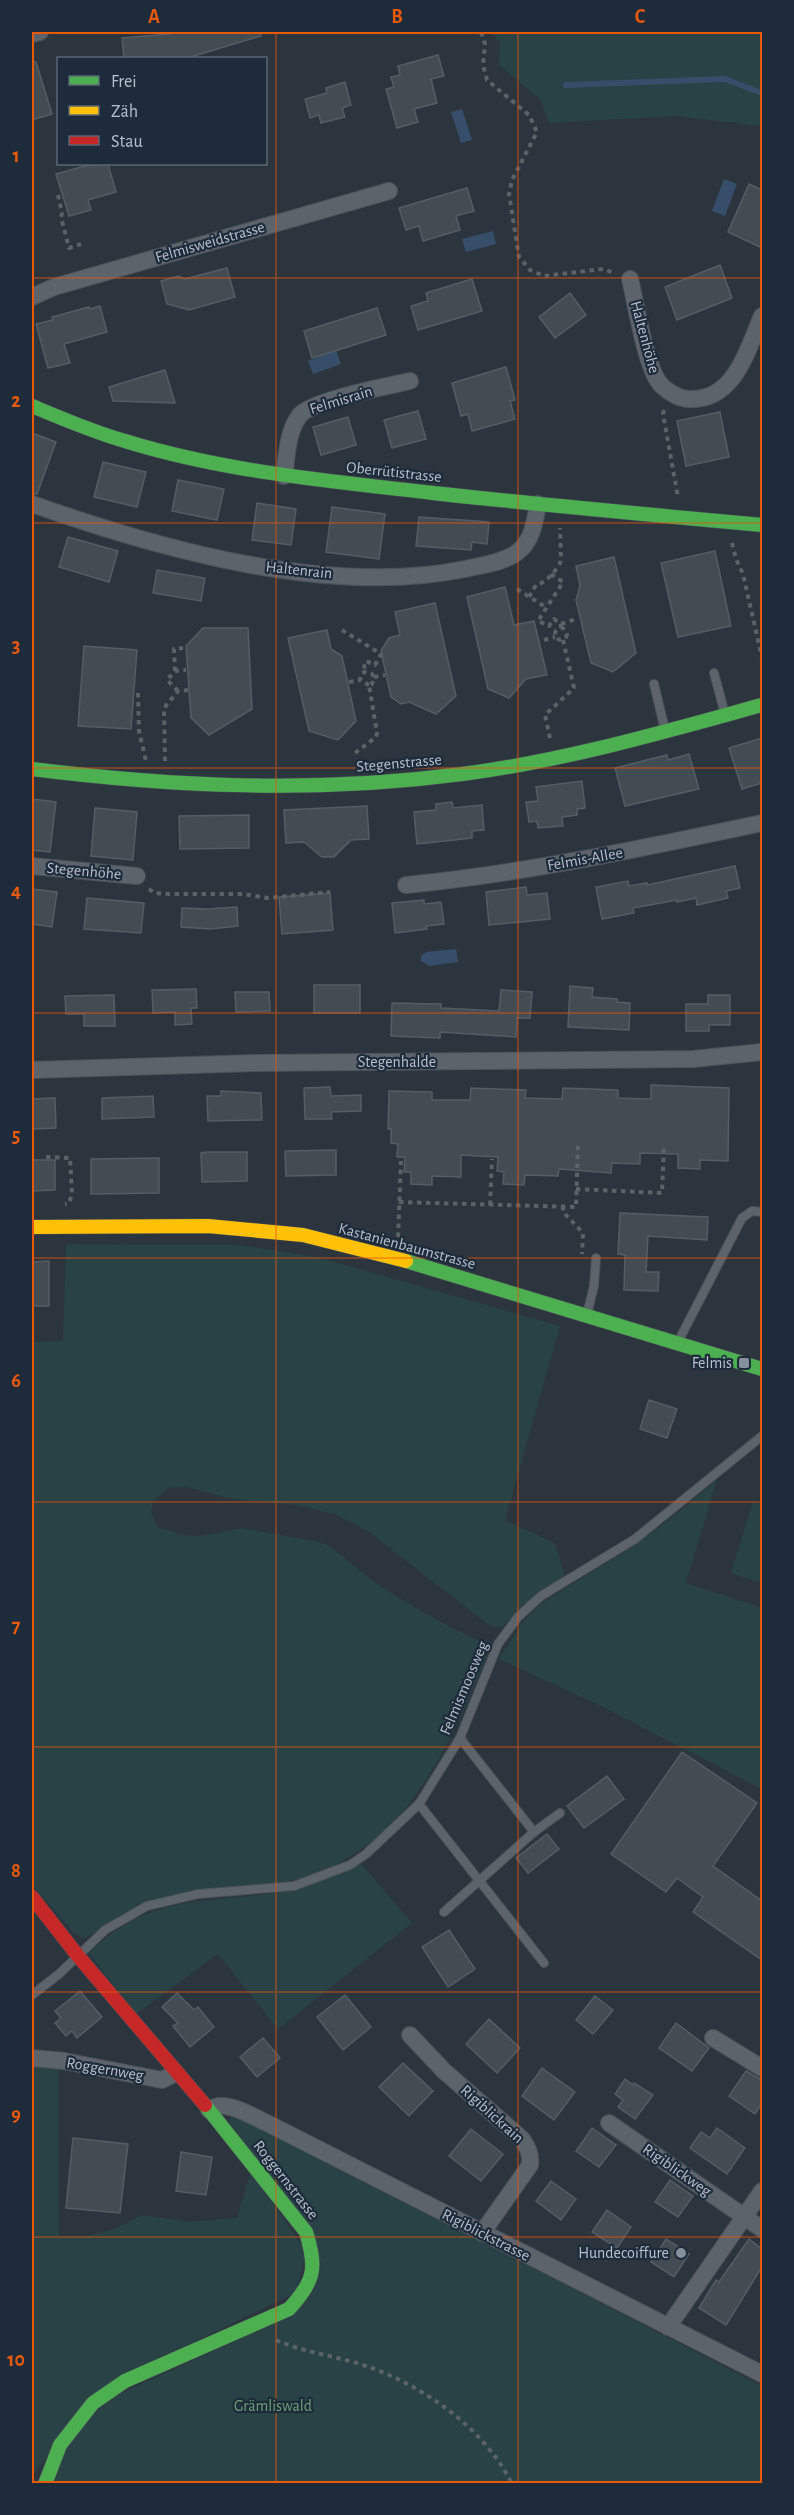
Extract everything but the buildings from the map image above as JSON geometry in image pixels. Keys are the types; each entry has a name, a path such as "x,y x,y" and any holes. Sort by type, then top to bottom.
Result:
{"street":[{"path":"32,34 40,32"},
{"name":"Felmisweidstrasse","path":"32,297 54,287 389,190"},
{"name":"Haltenhöhe","path":"630,279 651,368 659,383 671,393 685,399 701,399 723,389 738,371 762,316"},
{"name":"Felmisrain","path":"284,476 291,431 301,413 325,402 410,381"},
{"name":"Oberrütistrasse","path":"32,406 79,427 142,448 209,464 284,476 538,504 762,525"},
{"name":"Haltenrain","path":"32,504 95,526 213,557 280,570 377,578 432,575 510,557 523,547 534,529 538,504"},
{"name":"Stegenstrasse","path":"32,769 148,783 281,787 440,776 585,750 762,705"},
{"name":"Felmis-Allee","path":"406,885 461,880 527,869 629,851 762,823"},
{"name":"Stegenhöhe","path":"32,866 137,876"},
{"name":"Stegenhalde","path":"32,1070 243,1064 693,1059 762,1052"},
{"name":"Kastanienbaumstrasse","path":"32,1227 208,1226 299,1234 378,1252 762,1369"},
{"name":"Roggernstrasse","path":"32,1897 78,1956 209,2110 306,2232 313,2254 313,2274 305,2292 289,2309 125,2381 93,2403 60,2445 45,2484"},
{"name":"Rigiblickrain","path":"410,2035 444,2071 522,2139 531,2156 530,2165 482,2233"},
{"path":"713,2038 762,2068"},
{"name":"Roggernweg","path":"32,2058 64,2061 162,2080 176,2073"},
{"name":"Rigiblickstrasse","path":"209,2110 215,2105 226,2106 267,2123 762,2374"},
{"name":"Rigiblickweg","path":"609,2123 762,2229"},
{"path":"668,2327 762,2192"}],"lane":[{"path":"714,673 725,716"},
{"path":"654,684 665,731"},
{"path":"677,1343 742,1218 752,1212 762,1212"},
{"path":"587,1315 594,1286 596,1258"},
{"name":"Felmismoosweg","path":"32,1995 105,1930 147,1906 198,1894 294,1886 350,1865 387,1836 419,1804 460,1738 498,1644 518,1617 541,1596 635,1539 762,1436"},
{"path":"460,1738 534,1832"},
{"path":"419,1804 544,1963"},
{"path":"444,1912 534,1832 560,1813"}],"path":[{"path":"481,32 485,44 483,65 487,80 529,115 537,132 512,180 509,194 519,257 530,270 544,276 603,269 630,279"},
{"path":"58,195 69,248 81,244"},
{"path":"663,417 677,493"},
{"path":"529,597 537,585 551,574 561,561 560,517"},
{"path":"730,537 743,574 762,658"},
{"path":"551,574 563,582 538,621 549,626 554,619 567,635 563,640"},
{"path":"517,589 547,608"},
{"path":"555,637 556,631 561,626 576,619"},
{"path":"342,630 381,654 375,665 366,661 365,672"},
{"path":"544,640 555,637 563,640"},
{"path":"552,748 545,715 574,688 563,640"},
{"path":"176,671 174,649 183,648"},
{"path":"178,691 167,680 176,671 186,670"},
{"path":"365,672 374,677 385,675"},
{"path":"360,680 365,672"},
{"path":"369,685 372,684 374,677"},
{"path":"349,682 360,680 369,685"},
{"path":"32,683 32,697"},
{"path":"355,753 377,733 369,685"},
{"path":"172,784 172,772 165,761 164,708 178,691 188,690"},
{"path":"138,693 139,731 148,771 148,783"},
{"path":"137,876 142,878 154,893 243,894 268,898 330,892"},
{"path":"399,1202 576,1207 578,1145"},
{"path":"576,1189 662,1193 664,1145"},
{"path":"46,1157 70,1158 72,1194 69,1203 63,1204"},
{"path":"490,1205 492,1159"},
{"path":"398,1244 400,1161"},
{"path":"563,1206 563,1212 583,1233 582,1256"},
{"path":"247,2327 291,2347 369,2367 423,2392 469,2428 502,2463 512,2484"}],"green space":[{"path":"491,32 762,32 762,126 676,116 549,123 540,99 499,65 500,42"},
{"path":"66,1244 239,1245 317,1257 560,1326 505,1520 555,1543 565,1577 534,1596 502,1627 489,1625 369,1532 335,1514 296,1505 232,1499 188,1487 168,1488 153,1501 151,1512 158,1527 183,1535 201,1536 241,1528 320,1542 334,1549 369,1578 413,1606 491,1646 458,1723 438,1760 416,1794 391,1824 360,1850 325,1870 282,1883 194,1891 165,1898 144,1906 84,1938 74,1933 32,1885 32,1342 63,1341"},
{"path":"717,1480 686,1583 762,1608 762,1789 597,1704 499,1659 521,1624 542,1603 632,1547"},
{"path":"753,1502 762,1505 762,1583 731,1573"},
{"path":"359,1861 412,1923 278,2029 218,1954 136,2014 89,1953 131,1921 153,1912 197,1901 267,1894 300,1888"},
{"path":"32,2064 58,2065 59,2236 88,2236 112,2230 142,2215 190,2222 237,2218 251,2171 306,2251 296,2293 160,2358 49,2455 32,2473"},
{"name":"Grämliswald","path":"231,2118 241,2118 277,2136 762,2386 762,2483 52,2484 63,2444 99,2403 268,2326 322,2264 229,2121"}],"water":[{"path":"462,109 472,140 461,143 451,112"},
{"path":"724,179 737,184 725,216 712,211"},
{"path":"493,231 496,244 466,252 462,239"},
{"path":"336,350 341,364 313,374 308,361"},
{"path":"456,949 458,962 429,966 421,961 421,956 426,952"}],"waterway":[{"path":"566,85 725,79 762,93"}],"traffic: fast":[{"path":"32,406 78,425 163,452 239,468 433,493 762,525"},
{"path":"32,769 193,784 300,786 408,780 462,774 576,754 762,705"},
{"path":"406,1261 762,1369"},
{"path":"45,2484 60,2445 93,2403 125,2381 289,2309 309,2282 312,2255 306,2232 205,2105"}],"traffic: slow":[{"path":"32,1227 208,1226 303,1235 406,1261"}],"traffic: jam":[{"path":"32,1897 78,1956 205,2105"}],"place":[{"name":"Felmis","path":"744,1363"},
{"name":"Hundecoiffure","path":"681,2253"}]}
